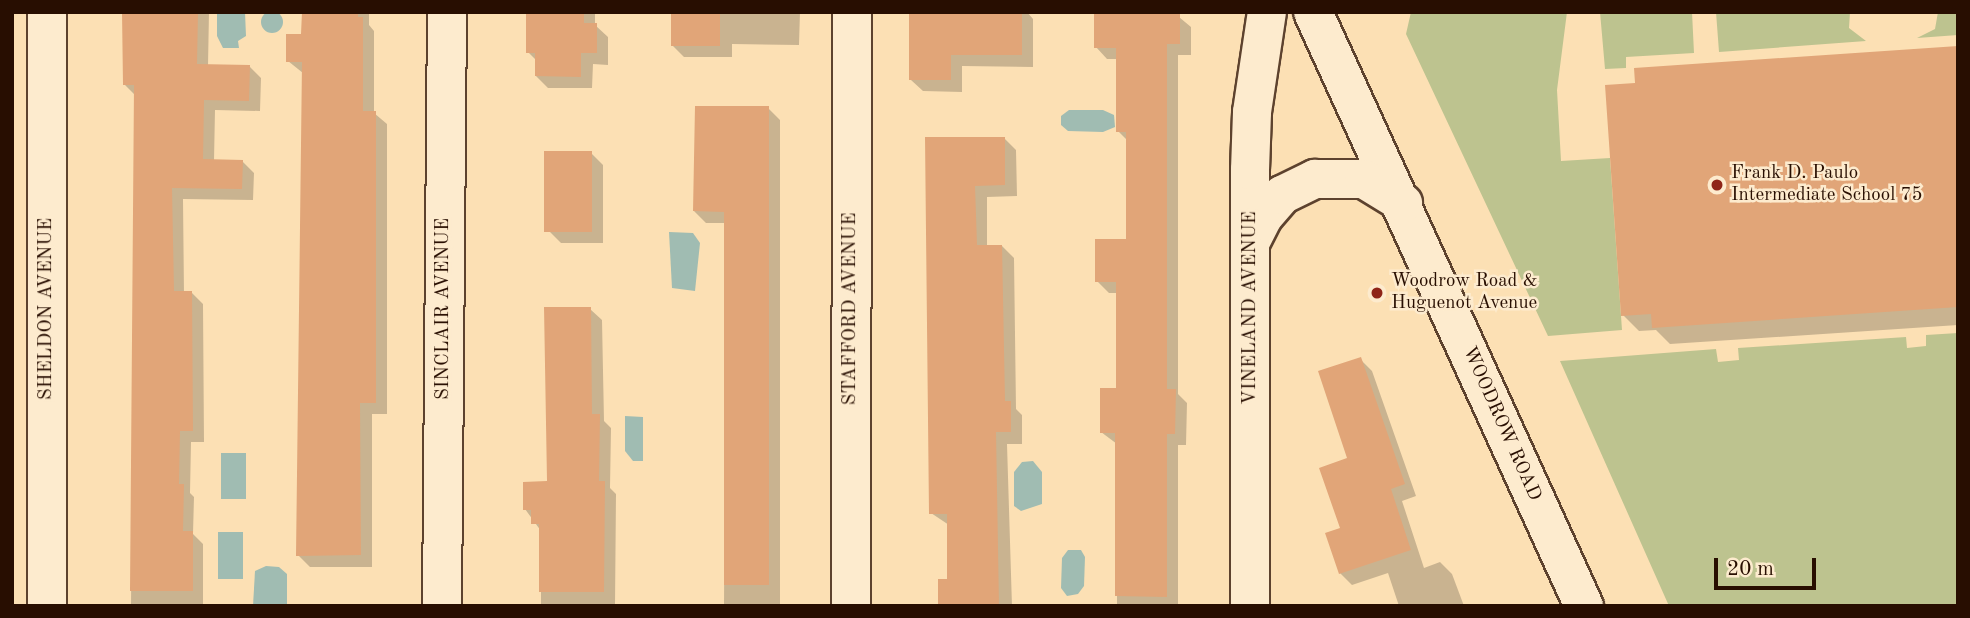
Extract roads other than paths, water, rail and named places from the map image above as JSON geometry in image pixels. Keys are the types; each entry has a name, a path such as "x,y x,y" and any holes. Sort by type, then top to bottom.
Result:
{"street":[{"name":"SHELDON AVENUE","path":"47,12 47,606"},
{"name":"SINCLAIR AVENUE","path":"442,606 447,12"},
{"name":"STAFFORD AVENUE","path":"850,606 852,12"},
{"name":"VINELAND AVENUE","path":"1250,606 1252,112 1267,12"},
{"name":"WOODROW ROAD","path":"1313,12 1404,203 1584,606"},
{"path":"1251,241 1264,216 1282,195 1315,179 1364,179 1404,203"}],"water":[{"path":"272,11 282,18 283,22 276,32 272,33 262,26 261,22 268,12"},
{"path":"217,12 245,12 246,36 238,41 239,48 223,48 217,36"},
{"path":"1069,110 1103,110 1114,115 1115,127 1103,132 1068,131 1061,125 1061,116"},
{"path":"669,232 693,233 700,243 695,291 672,288"},
{"path":"625,416 643,417 643,461 633,461 625,451"},
{"path":"221,453 246,453 246,499 221,499"},
{"path":"1033,461 1042,472 1042,504 1021,511 1014,506 1014,472 1022,462"},
{"path":"218,532 243,532 243,579 218,579"},
{"path":"1068,550 1081,550 1085,557 1084,586 1078,594 1067,596 1061,588 1062,558"},
{"path":"266,566 279,567 287,574 287,606 253,606 255,571"}],"place":[{"name":"Frank D. Paulo Intermediate School 75","path":"1717,185"},
{"name":"Woodrow Road & Huguenot Avenue","path":"1377,293"}]}
